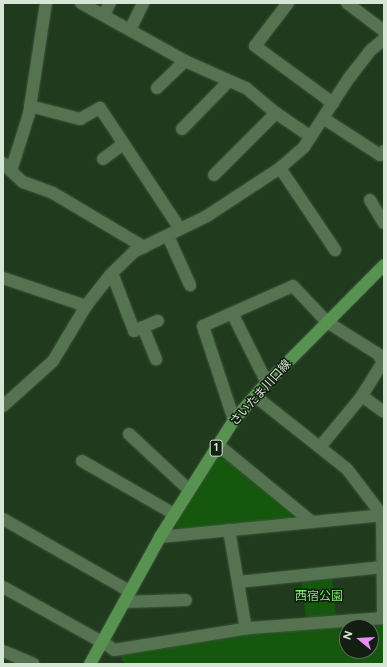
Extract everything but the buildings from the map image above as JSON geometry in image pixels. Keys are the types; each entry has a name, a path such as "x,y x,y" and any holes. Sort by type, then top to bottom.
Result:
{"main road":[{"name":"さいたま川口線","path":"90,664 160,537 234,420 267,383 384,265"}],"street":[{"path":"46,3 30,106 7,167 23,182 52,193 144,247"},
{"path":"81,3 104,14 185,61 246,88 276,113 311,137"},
{"path":"104,14 110,3"},
{"path":"130,30 143,3"},
{"path":"288,3 255,46 333,103"},
{"path":"347,3 382,26"},
{"path":"3,406 53,361 86,306 112,273 135,251 207,216 280,168 304,147 371,50 384,39"},
{"path":"157,88 185,61"},
{"path":"182,129 229,81"},
{"path":"30,106 80,119 100,108 180,230"},
{"path":"214,175 276,113"},
{"path":"323,118 380,155 384,151"},
{"path":"103,159 123,144"},
{"path":"280,168 335,250"},
{"path":"370,200 384,222"},
{"path":"168,236 190,285"},
{"path":"112,273 134,331 158,321"},
{"path":"3,278 86,306"},
{"path":"234,420 203,326 294,286 327,322 382,357 381,367 362,396 320,447"},
{"path":"232,313 267,383"},
{"path":"143,327 156,360"},
{"path":"3,587 114,650 246,629 384,618 383,515 347,469 255,396"},
{"path":"362,396 383,411"},
{"path":"129,434 189,490"},
{"path":"218,445 312,522"},
{"path":"82,461 174,514"},
{"path":"160,537 383,515"},
{"path":"3,519 129,591"},
{"path":"229,530 246,629"},
{"path":"238,582 383,567"},
{"path":"124,602 186,600"},
{"path":"3,651 32,664"}],"green space":[{"path":"217,453 223,453 293,510 290,519 178,530 174,522"},
{"name":"西宿公園","path":"332,578 336,615 306,618 301,579"},
{"path":"379,622 384,622 384,664 124,664 119,652 312,626 339,624 339,659 379,659"}]}
